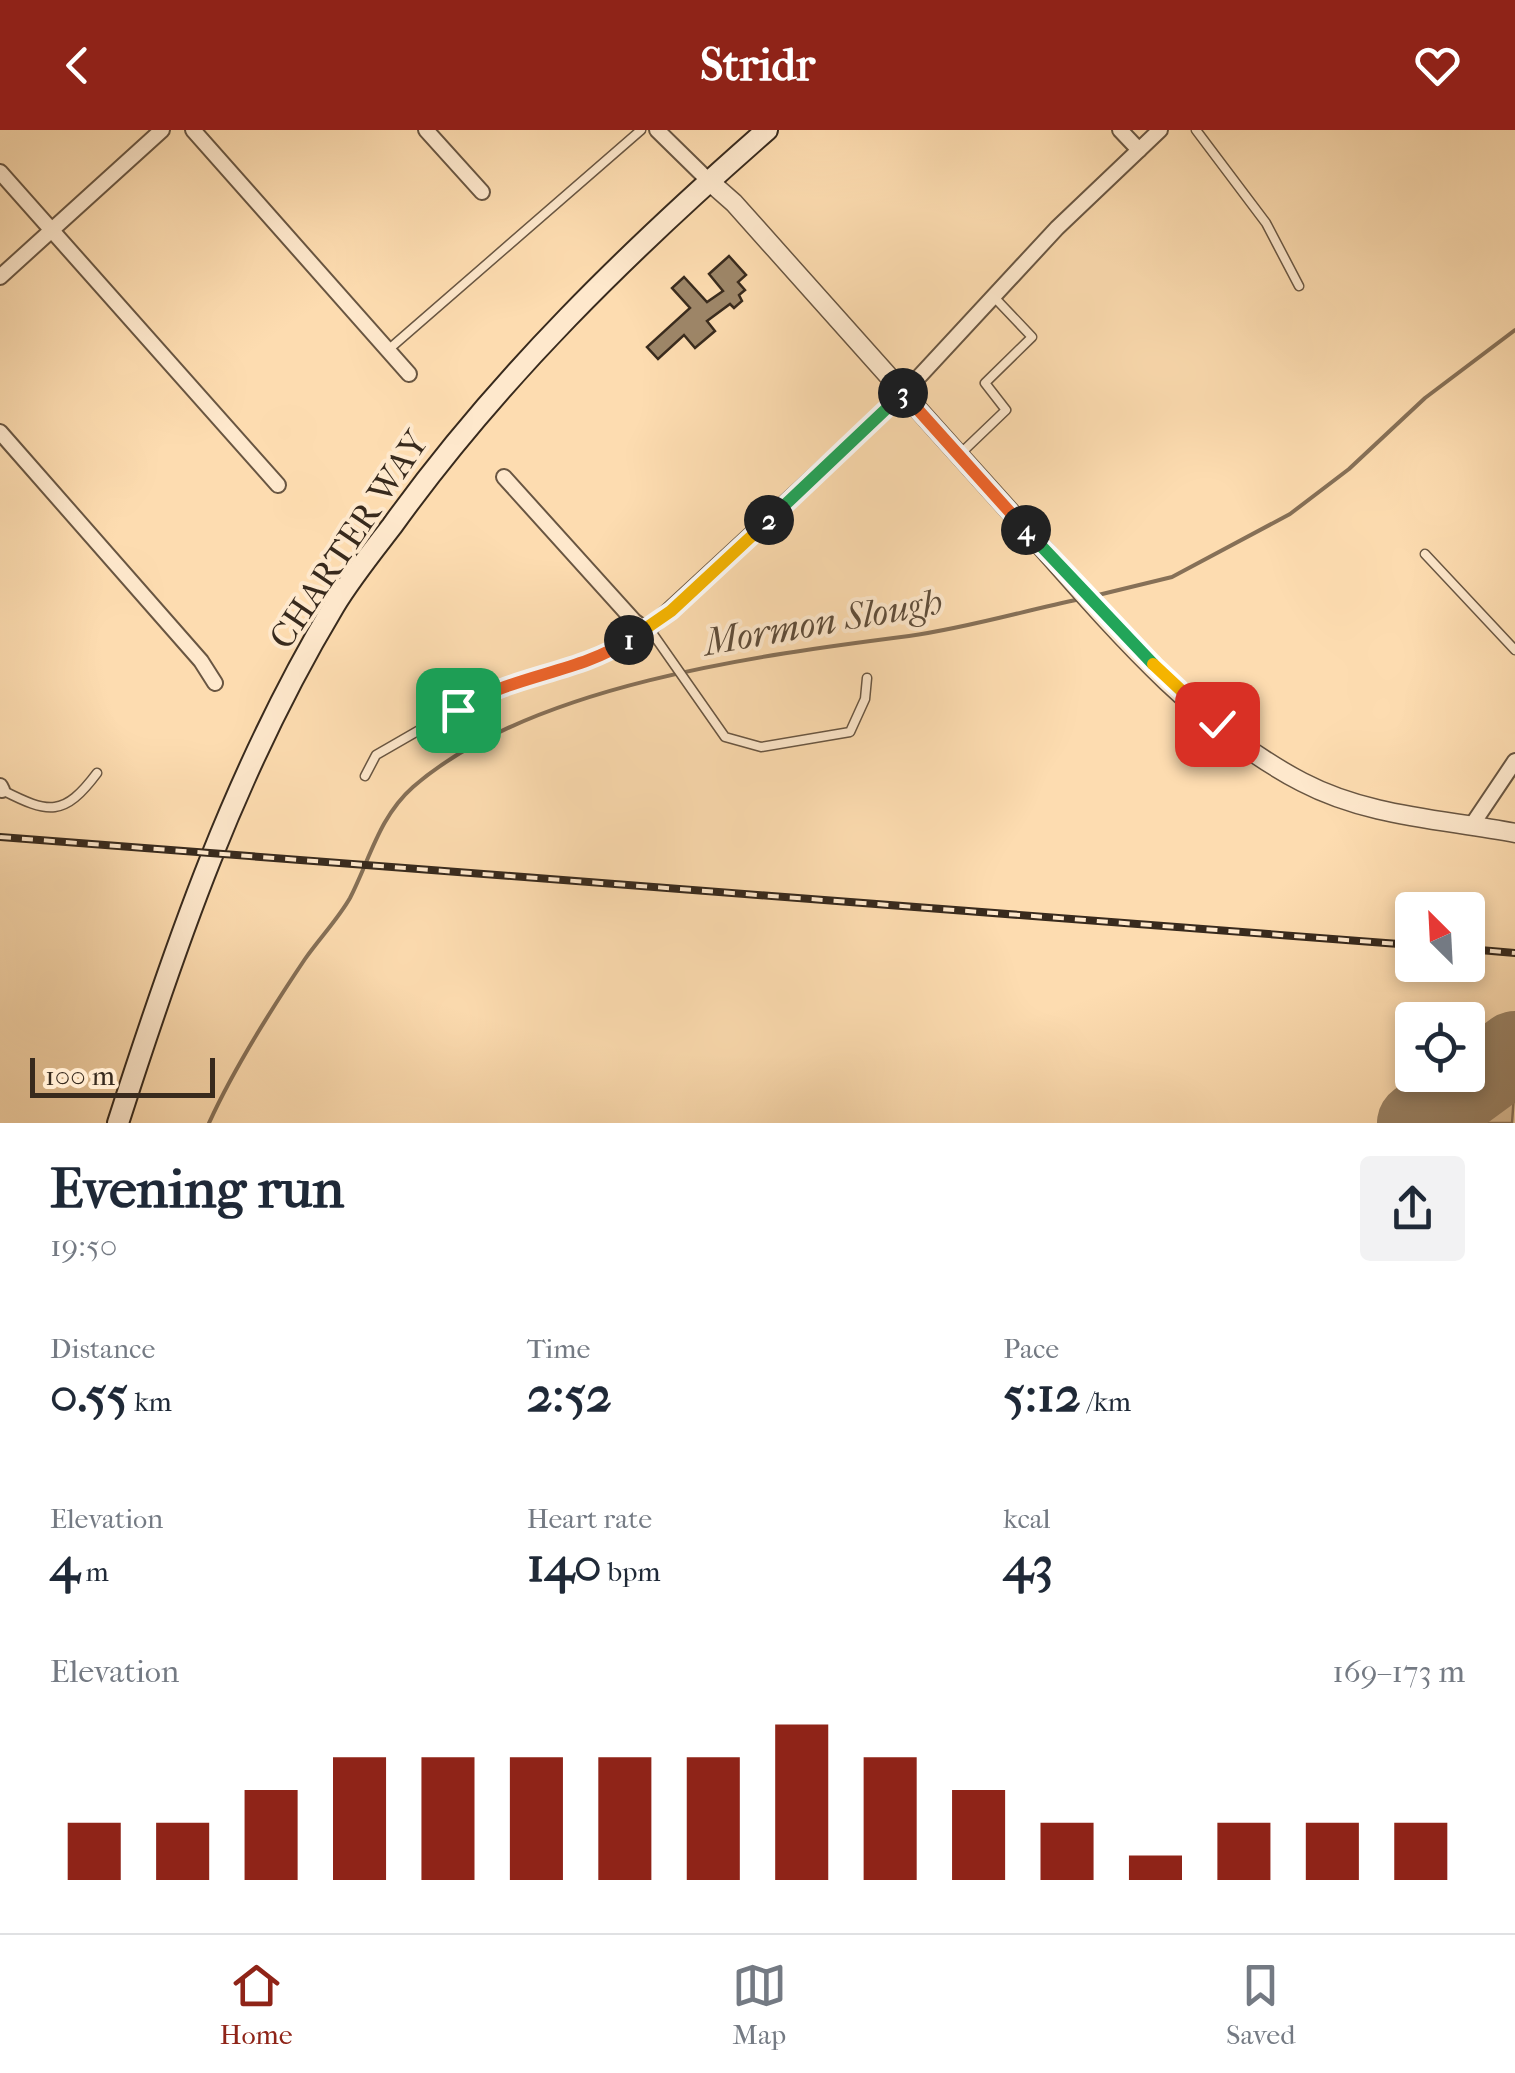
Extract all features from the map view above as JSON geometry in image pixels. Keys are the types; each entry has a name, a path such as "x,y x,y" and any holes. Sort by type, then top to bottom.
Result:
{"main road":[{"name":"CHARTER WAY","path":"118,1123 184,920 218,833 264,734 337,602 440,458 510,378 709,181 767,130"}],"street":[{"path":"0,277 162,130"},
{"path":"193,130 409,374"},
{"path":"426,130 482,192"},
{"path":"657,130 734,202 1118,632 1230,735 1303,782 1352,804 1391,814 1515,833"},
{"path":"1120,130 1138,150"},
{"path":"504,477 634,621 648,627 671,611 904,393 1057,228 1160,130"},
{"path":"0,172 278,485"},
{"path":"0,432 201,661 215,684"},
{"path":"1472,825 1515,760"}],"lane":[{"path":"388,350 641,130"},
{"path":"1196,130 1266,223 1300,286"},
{"path":"958,455 1006,410 985,382 1032,337 994,297"},
{"path":"1425,554 1515,650"},
{"path":"366,776 376,755 476,698 601,655 648,627 725,737 761,747 850,732 866,699 867,678"},
{"path":"1,788 39,806 66,805 76,800 96,773"}],"shaded area":[{"path":"1515,1081 1512,1123 1457,1123"}],"building":[{"path":"729,256 746,275 738,282 745,290 739,295 742,301 734,308 730,304 707,321 715,331 695,348 684,335 658,359 647,347 690,308 672,288 684,277 707,302 723,291 709,274"}],"waterway":[{"name":"Mormon Slough","path":"1094,596 1172,577 1290,514 1349,469 1425,398 1515,330"},
{"name":"Mormon Slough","path":"209,1123 266,1019 350,898 392,812 413,787 462,752 519,723 582,699 649,680 785,653 931,633 1080,599"}],"runway":[{"path":"1418,1123 1515,1052"}],"railway":[{"path":"0,837 1395,944"},
{"path":"1485,950 1515,953"}],"route":[{"path":"458,710 476,698 601,655 653,626 904,393 1118,632 1217,724"}]}
